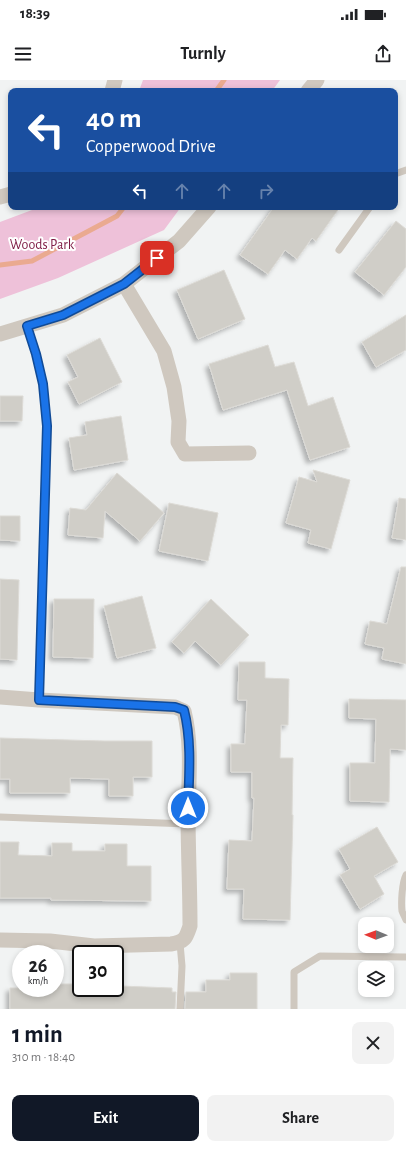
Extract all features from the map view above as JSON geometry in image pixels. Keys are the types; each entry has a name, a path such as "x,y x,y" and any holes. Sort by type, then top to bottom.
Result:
{"street":[{"path":"310,88 317,80"},
{"path":"0,334 63,315 124,284 179,241 206,210"},
{"path":"124,284 164,351 174,387 179,421 178,442 185,454 249,453"},
{"path":"0,697 175,707 184,710 189,745 188,824 190,926 186,938 180,943 171,944 94,946 50,941 0,940"}],"lane":[{"path":"340,250 368,210"},
{"path":"27,326 41,376 47,426 39,700"},
{"path":"0,817 188,824"},
{"path":"406,876 404,879 402,899 402,912 406,920"},
{"path":"180,943 182,966 180,1009"},
{"path":"294,1009 294,972 320,956 406,957"}],"green space":[{"path":"143,80 280,80 274,88 140,88"},
{"name":"Woods Park","path":"32,210 179,210 164,230 58,278 0,299 0,222"}],"building":[{"path":"272,210 338,210 316,241 312,238 297,259 285,250 268,274 240,255"},
{"path":"396,221 406,229 406,267 384,295 355,272"},
{"path":"224,270 245,319 198,339 177,290"},
{"path":"406,315 406,350 376,367 362,342"},
{"path":"100,338 122,382 79,404 68,382 78,377 67,355"},
{"path":"268,345 275,367 294,362 308,406 333,397 350,447 310,460 287,390 223,410 209,364"},
{"path":"0,396 23,396 22,421 0,421"},
{"path":"121,416 128,460 74,470 69,438 87,435 85,422"},
{"path":"313,470 350,480 331,549 308,543 311,530 286,523 299,477 317,482"},
{"path":"117,473 164,513 140,541 105,511 103,538 68,535 70,508 86,510"},
{"path":"399,498 406,499 406,540 392,538"},
{"path":"169,503 218,513 208,561 159,551"},
{"path":"0,516 20,516 20,541 0,540"},
{"path":"401,567 406,567 406,664 382,659 384,648 365,644 370,621 387,624"},
{"path":"0,579 19,580 17,660 0,659"},
{"path":"142,596 156,648 117,658 104,606"},
{"path":"54,599 94,599 93,658 53,657"},
{"path":"211,599 249,635 221,665 195,641 184,653 172,642"},
{"path":"239,662 265,662 265,678 289,679 288,725 281,725 280,758 293,758 290,920 243,919 244,889 227,889 229,840 252,841 254,798 252,798 252,772 231,772 231,744 245,744 247,700 238,700"},
{"path":"349,699 406,700 406,750 390,749 389,802 350,801 350,763 375,763 376,719 349,718"},
{"path":"0,738 152,741 152,777 133,777 133,796 109,796 109,779 70,778 70,793 10,793 10,779 0,779"},
{"path":"377,827 398,862 374,876 384,894 360,909 340,875 350,869 339,849"},
{"path":"0,842 19,842 18,855 52,856 52,843 72,843 72,851 105,851 105,844 127,844 127,866 151,866 151,901 0,898"},
{"path":"230,973 257,973 257,1009 185,1009 186,992 206,992 206,980 230,980"},
{"path":"64,984 72,984 72,997 124,997 124,986 172,988 172,992 176,992 175,1009 10,1009 10,988 12,988 12,997 64,997"}],"waterway":[{"path":"218,88 224,80"},
{"path":"0,265 32,261 117,216 122,210"}],"route":[{"path":"157,258 124,284 63,315 27,326 36,354 43,384 47,426 39,700 175,707 184,710 189,745 188,808"}]}
